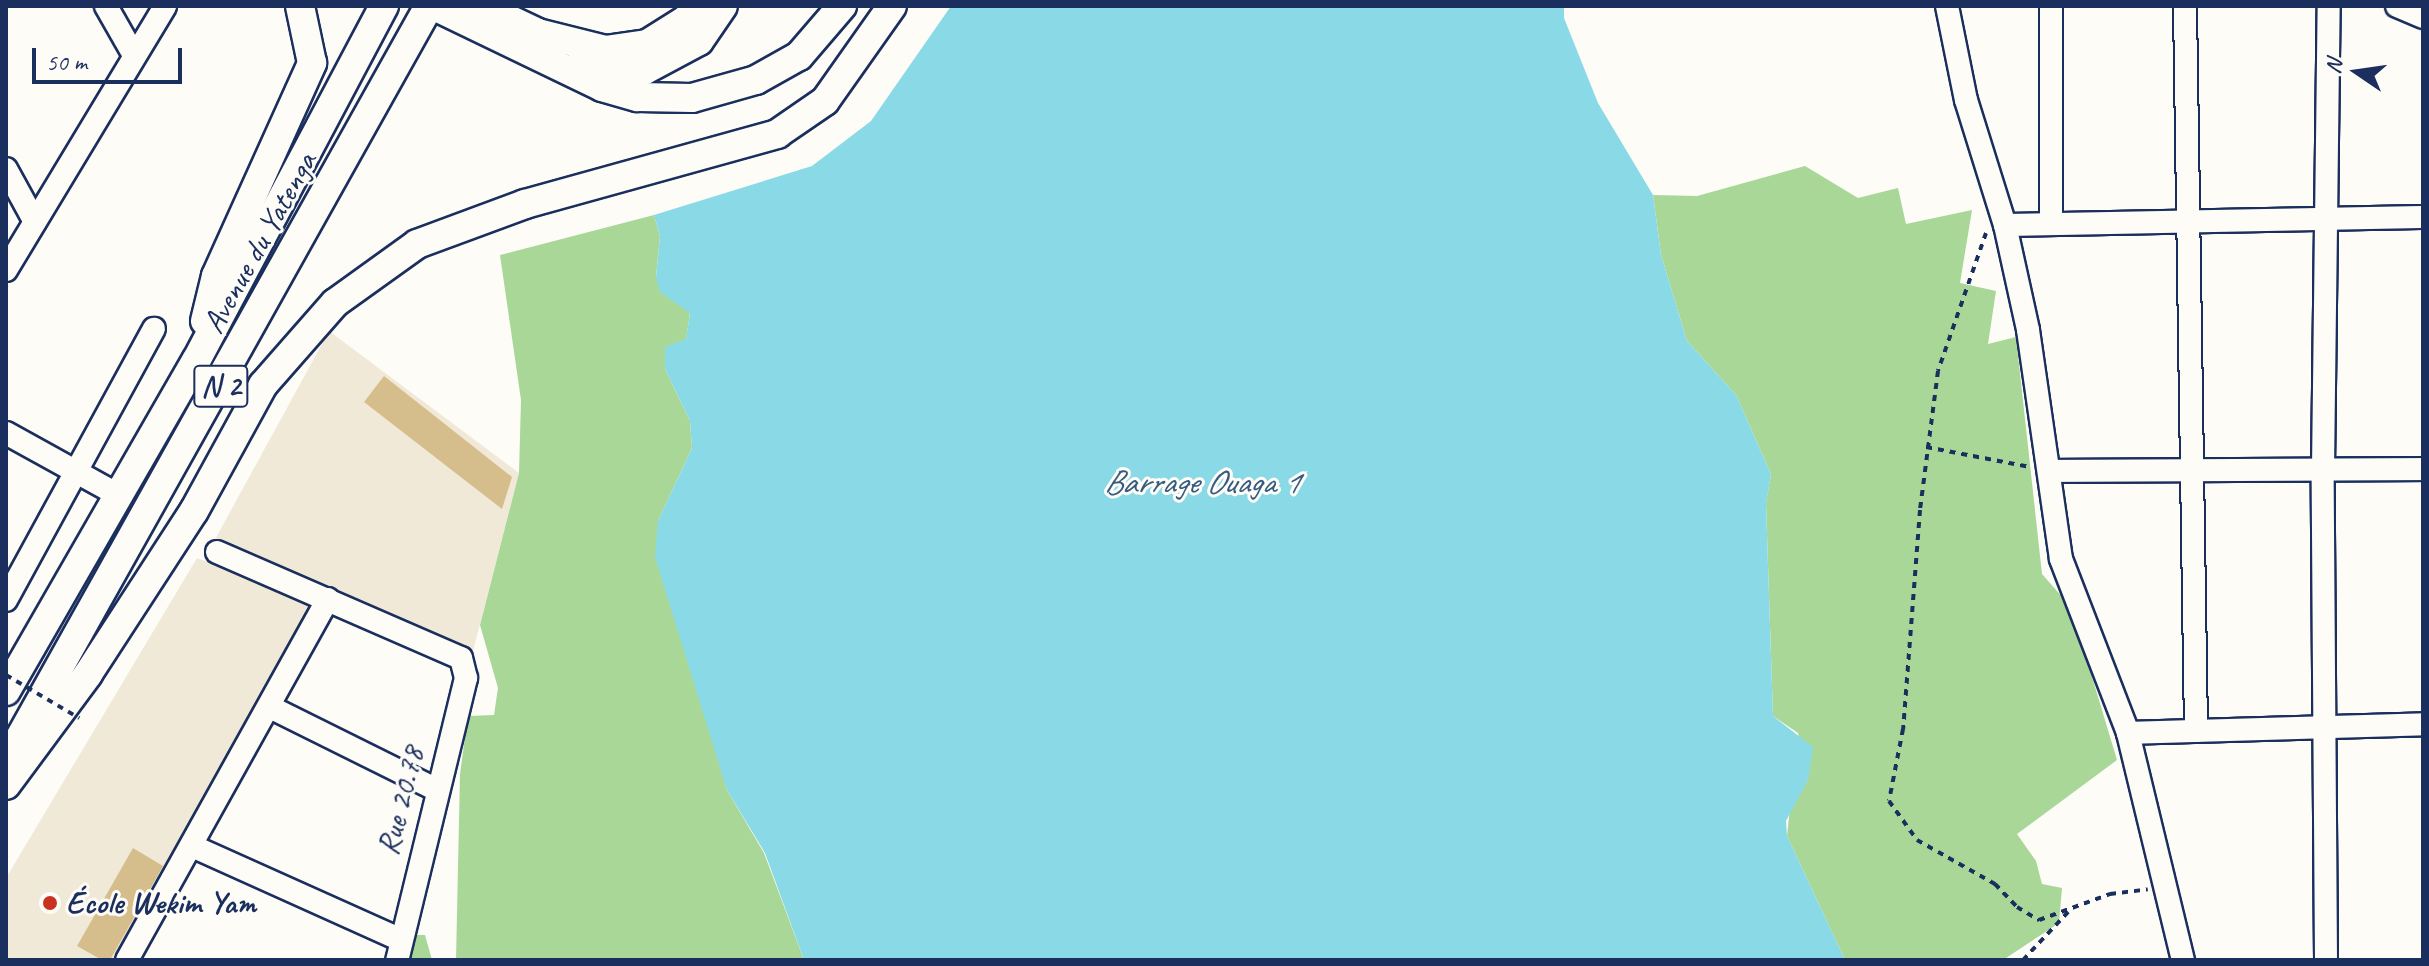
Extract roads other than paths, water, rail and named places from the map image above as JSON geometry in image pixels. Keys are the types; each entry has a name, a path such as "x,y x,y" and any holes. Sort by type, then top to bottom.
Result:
{"main road":[{"path":"196,361 216,276 312,63 300,6"},
{"name":"Avenue du Yatenga","path":"6,691 196,361 384,6"},
{"path":"432,6 481,13 538,33 605,50 647,44 687,19 696,6"},
{"name":"Avenue du Yatenga","path":"6,762 432,6"},
{"path":"542,59 603,71 645,70 699,41 723,6"},
{"path":"481,13 542,59 602,87 638,97 692,98 756,80 799,56 842,6"},
{"path":"6,785 88,674 194,511 263,385 335,303 417,244 525,204 777,134 825,101 892,6"}],"street":[{"path":"106,6 134,55"},
{"path":"6,270 165,6"},
{"path":"1947,6 1973,125 2005,225 2050,471 2061,559 2128,733 2162,886 2183,960"},
{"path":"2051,6 2051,224"},
{"path":"2185,6 2196,731"},
{"path":"2326,960 2323,469 2329,6"},
{"path":"2397,6 2423,17"},
{"path":"6,169 35,222"},
{"path":"2005,225 2423,217"},
{"path":"6,600 154,329"},
{"path":"6,433 120,496"},
{"path":"2050,471 2193,473 2423,469"},
{"path":"127,960 272,708 328,599 217,552"},
{"name":"Rue 20.78","path":"328,599 461,658 466,678 435,789 399,950"},
{"path":"272,708 435,789"},
{"path":"2128,733 2423,724"},
{"path":"192,846 399,950"}],"water":[{"name":"Barrage Ouaga 1","path":"951,6 1564,6 1564,18 1598,103 1653,195 1661,255 1687,341 1736,395 1771,474 1766,504 1773,716 1813,747 1808,780 1786,821 1787,836 1845,960 804,960 765,853 727,790 655,557 658,521 692,448 690,421 665,369 665,347 686,339 690,313 660,292 656,277 660,236 654,215 812,166 871,121"}],"place":[{"name":"École Wekim Yam","path":"50,903"}]}
